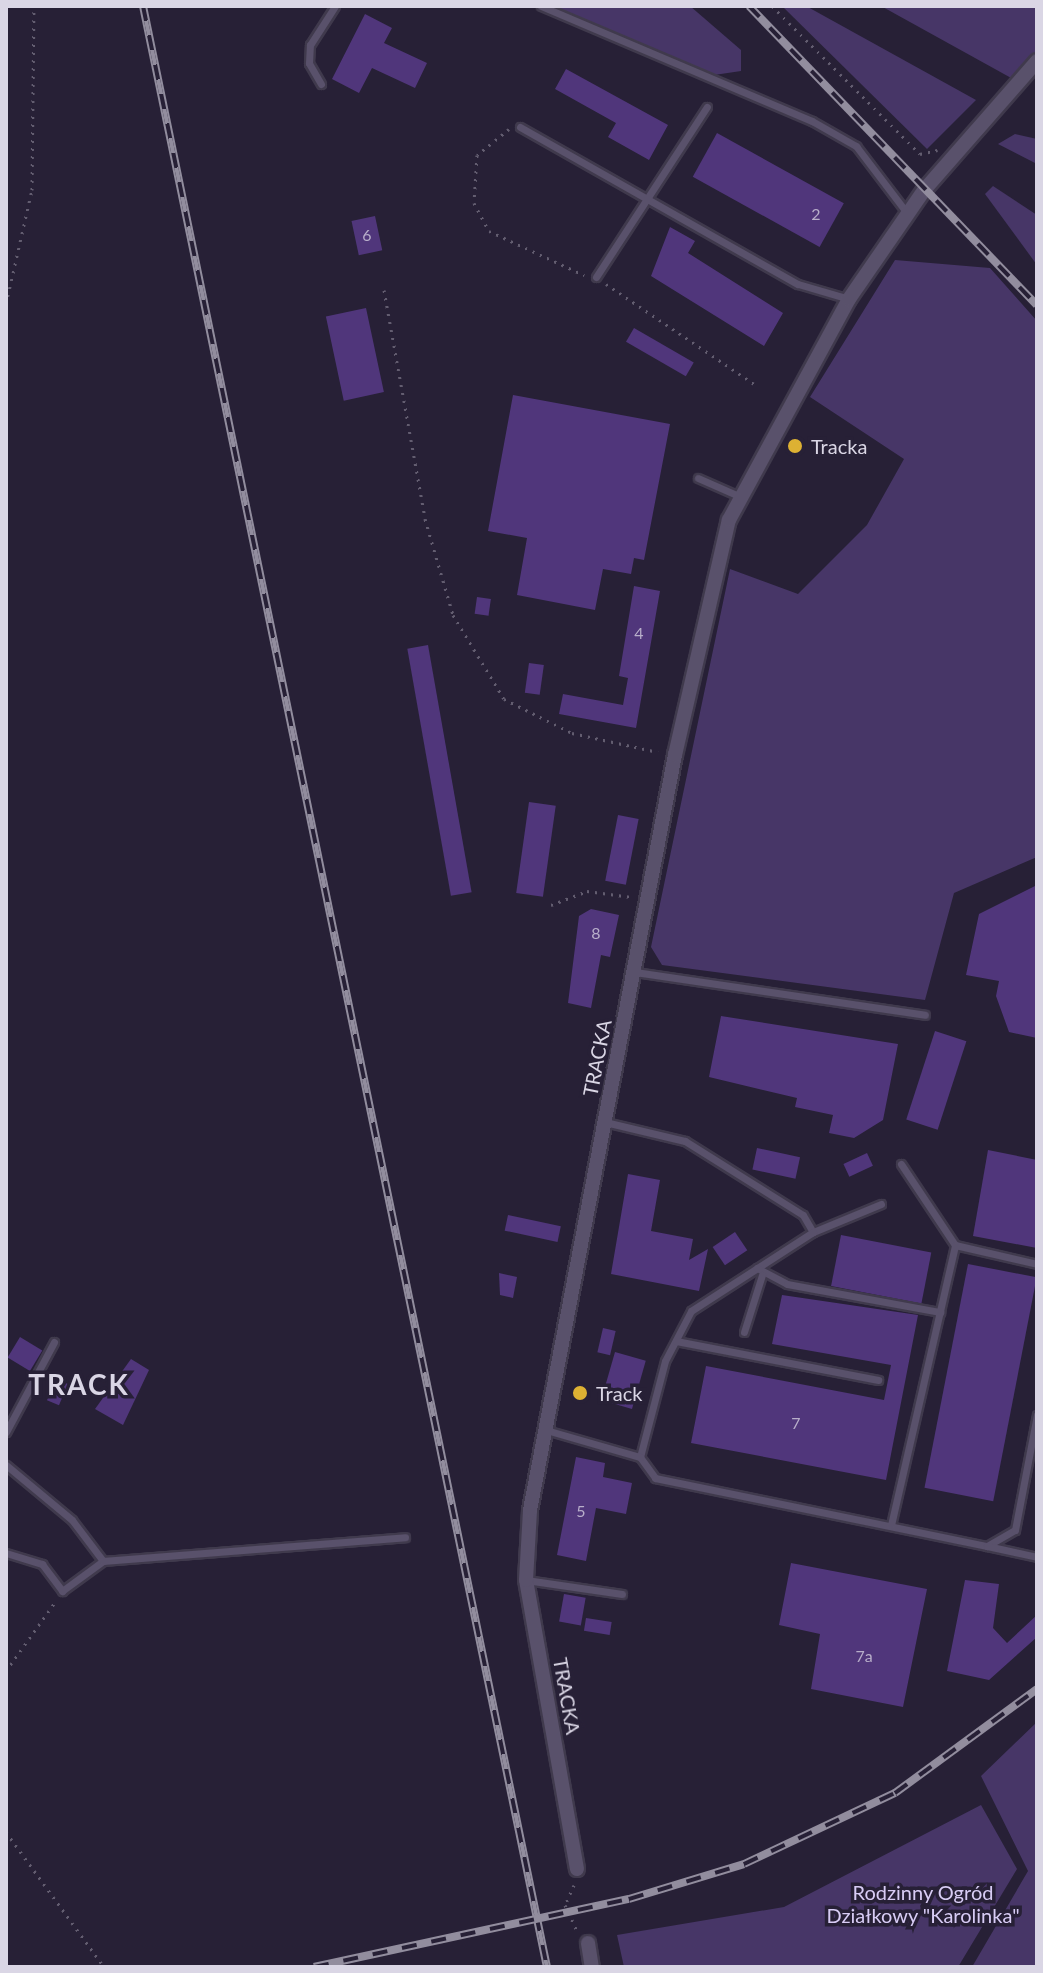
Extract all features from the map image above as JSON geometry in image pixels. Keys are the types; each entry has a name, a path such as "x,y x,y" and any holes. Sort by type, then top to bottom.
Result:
{"street":[{"name":"TRACKA","path":"577,1869 526,1580 546,1430 675,755 741,497 849,299 967,139 1037,61"},
{"path":"588,1943 592,1967"}],"lane":[{"path":"321,84 309,63 310,45 335,6"},
{"path":"541,6 812,121 856,146 908,215"},
{"path":"596,277 643,198 667,178 707,107"},
{"path":"520,127 798,284 849,299"},
{"path":"698,478 741,497"},
{"path":"635,972 925,1015"},
{"path":"605,1122 685,1141 803,1215 813,1232"},
{"path":"901,1164 955,1245 1037,1264"},
{"path":"640,1457 676,1341 691,1311 759,1271 813,1232 881,1204"},
{"path":"891,1525 955,1245"},
{"path":"759,1271 940,1312"},
{"path":"744,1332 759,1271"},
{"path":"676,1341 878,1380"},
{"path":"6,1432 54,1342"},
{"path":"987,1546 1015,1530 1037,1415"},
{"path":"546,1430 640,1457 655,1478 1037,1557"},
{"path":"6,1465 72,1520 103,1561"},
{"path":"6,1553 42,1564 62,1591 103,1561 405,1537"},
{"path":"526,1580 622,1594"}],"path":[{"path":"6,304 32,190 34,6"},
{"path":"772,6 920,154 967,139"},
{"path":"520,127 487,140 477,155 474,203 489,231 596,277 756,385"},
{"path":"384,290 433,546 453,615 504,699 572,733 675,755"},
{"path":"551,905 587,891 647,899"},
{"path":"6,1671 62,1591"},
{"path":"6,1832 104,1967"},
{"path":"577,1869 565,1905 588,1943"}],"green space":[{"path":"549,6 690,6 741,50 741,71 714,75 656,56"},
{"path":"782,6 806,6 976,100 927,149"},
{"path":"881,6 1037,6 1037,55 1013,79"},
{"path":"1015,134 1037,139 1037,164 998,144"},
{"path":"993,186 1037,215 1037,265 985,194"},
{"path":"895,260 990,268 1037,321 1037,857 954,893 925,1000 662,965 651,947 730,569 798,594 867,525 904,459 810,397"},
{"path":"1037,1722 1037,1967 972,1967 1028,1871 981,1776"},
{"name":"Rodzinny Ogród Działkowy \"Karolinka\"","path":"981,1805 1017,1869 958,1967 624,1967 617,1935 784,1907"}],"building":[{"path":"365,14 392,28 384,43 427,63 415,88 372,68 359,93 332,79"},
{"path":"566,69 668,125 649,160 608,137 616,123 555,89"},
{"path":"717,133 844,203 820,247 693,177"},
{"path":"375,216 382,250 359,255 352,221"},
{"path":"670,227 695,241 688,253 783,313 764,346 651,276"},
{"path":"366,308 384,392 344,401 326,317"},
{"path":"634,328 694,362 686,376 626,342"},
{"path":"513,395 670,424 644,560 634,558 631,574 603,569 595,610 517,595 527,538 488,531"},
{"path":"634,586 660,591 636,728 559,714 563,694 623,705 628,678 619,676"},
{"path":"477,597 491,599 488,616 475,614"},
{"path":"428,645 472,892 451,896 407,649"},
{"path":"529,663 544,665 540,695 525,693"},
{"path":"529,802 556,806 543,897 516,893"},
{"path":"618,815 639,819 626,885 605,881"},
{"path":"1037,885 1037,1038 1009,1032 996,996 999,981 966,975 979,914"},
{"path":"591,909 619,915 610,957 601,955 591,1008 568,1003 579,916"},
{"path":"721,1016 898,1044 883,1120 854,1138 829,1133 833,1115 795,1107 797,1098 709,1077"},
{"path":"935,1031 966,1041 938,1130 906,1119"},
{"path":"757,1148 800,1157 795,1179 752,1170"},
{"path":"988,1150 1037,1160 1037,1248 973,1236"},
{"path":"867,1153 873,1166 849,1177 843,1164"},
{"path":"628,1174 660,1180 651,1231 693,1239 689,1260 708,1249 699,1291 611,1274"},
{"path":"508,1215 561,1226 557,1242 505,1231"},
{"path":"735,1232 747,1250 725,1265 713,1247"},
{"path":"841,1235 931,1253 921,1304 831,1286"},
{"path":"968,1264 1037,1277 993,1501 924,1488"},
{"path":"499,1273 517,1277 513,1298 500,1295"},
{"path":"782,1295 918,1315 886,1480 691,1443 706,1366 884,1400 891,1365 772,1344"},
{"path":"603,1328 616,1331 610,1355 597,1352"},
{"path":"20,1337 42,1350 30,1371 8,1358"},
{"path":"615,1352 646,1361 632,1409 601,1400"},
{"path":"131,1359 149,1370 123,1425 95,1409"},
{"path":"56,1379 68,1384 59,1405 47,1400"},
{"path":"576,1457 605,1463 603,1477 632,1483 626,1514 596,1508 586,1561 557,1555"},
{"path":"791,1563 927,1589 903,1707 811,1689 820,1634 779,1625"},
{"path":"965,1580 999,1584 993,1628 1007,1643 1037,1615 1037,1637 989,1680 947,1671"},
{"path":"564,1594 586,1598 581,1625 559,1622"},
{"path":"586,1618 612,1622 610,1635 584,1631"}],"railway":[{"path":"143,6 547,1967"},
{"path":"749,6 1037,305"},
{"path":"314,1967 629,1899 744,1864 895,1793 1037,1689"}],"place":[{"name":"Tracka","path":"795,446"},
{"name":"Track","path":"580,1393"}],"district":[{"name":"TRACK","path":"79,1384"}]}
